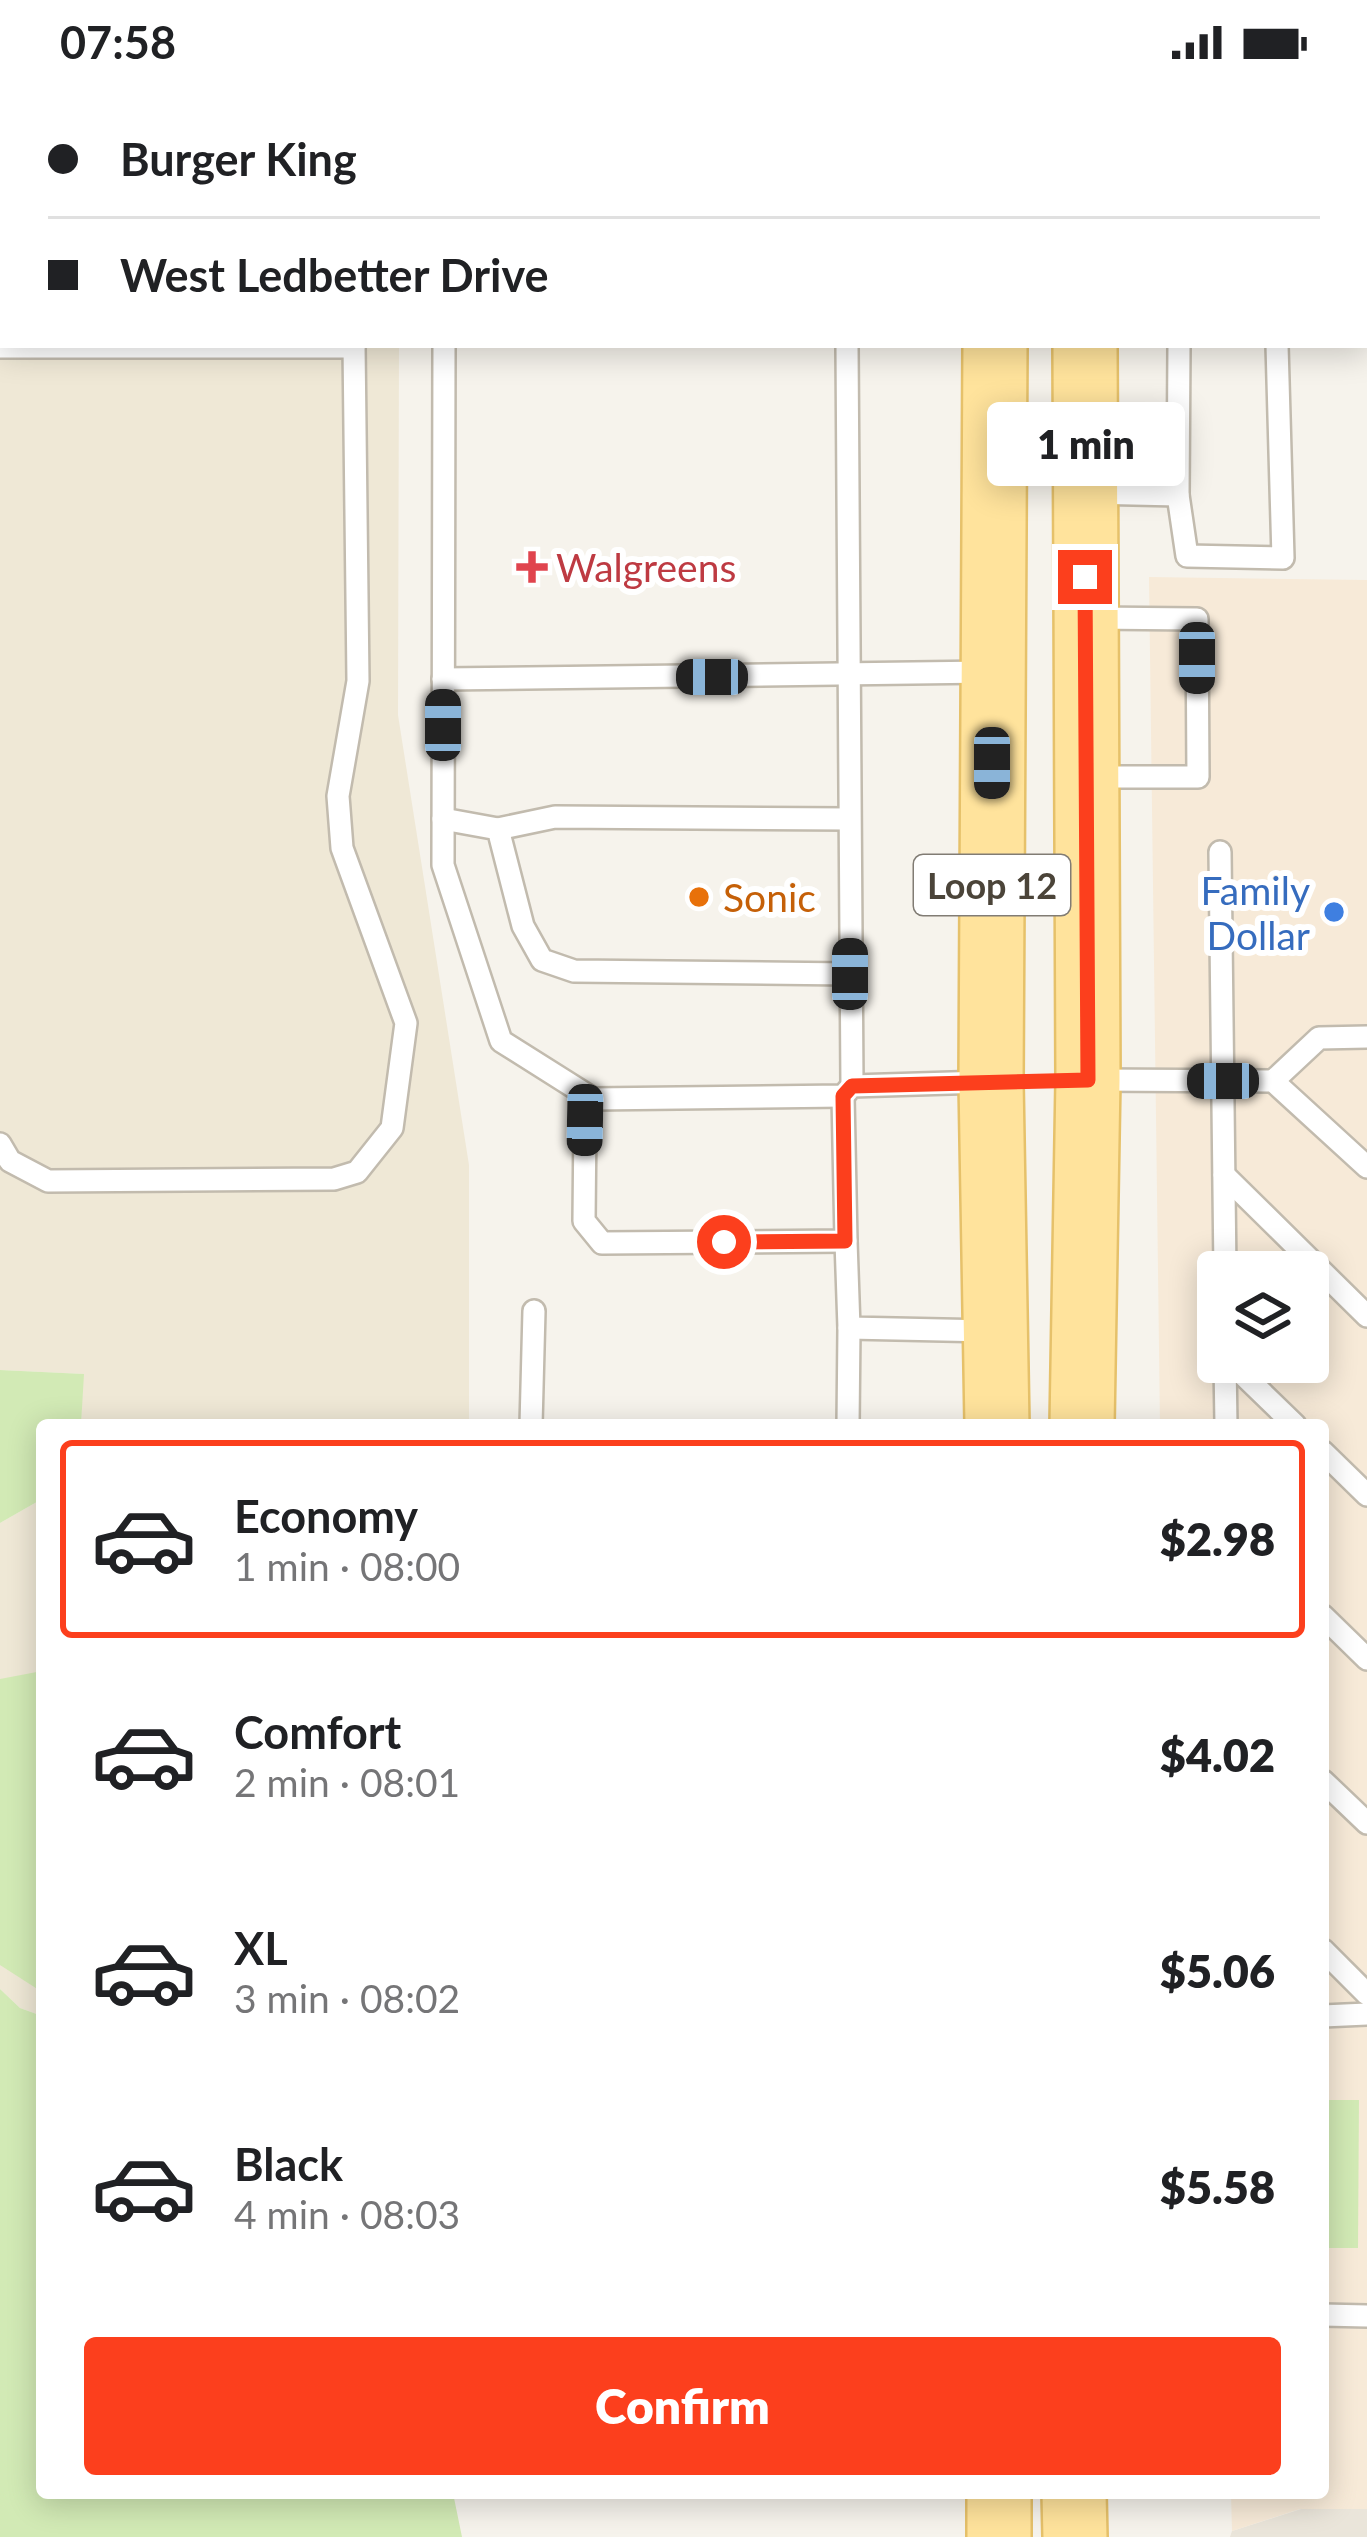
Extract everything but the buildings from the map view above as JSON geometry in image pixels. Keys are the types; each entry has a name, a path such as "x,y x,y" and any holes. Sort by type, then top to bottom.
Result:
{"main road":[{"name":"Loop 12","path":"995,348 991,1082 997,1419"},
{"name":"Loop 12","path":"1082,1419 1088,1080 1085,348"},
{"path":"991,1082 1088,1080"},
{"path":"999,2499 999,2537"},
{"path":"1075,2499 1075,2537"}],"lane":[{"path":"0,1144 10,1161 48,1181 334,1179 357,1172 392,1128 406,1023 342,848 338,796 358,681 354,348"},
{"path":"444,348 443,865 500,1041 593,1099 991,1082"},
{"path":"847,348 848,1419"},
{"path":"1179,348 1178,495 1187,556 1283,558 1277,348"},
{"path":"1085,493 1178,495"},
{"path":"1085,618 1197,619 1198,754 1198,777 1086,777"},
{"path":"443,679 992,672"},
{"path":"443,819 498,829 555,818 849,819"},
{"path":"498,829 523,926 542,960 574,971 850,974"},
{"path":"1220,852 1225,1251"},
{"path":"1273,1081 1319,1038 1367,1037"},
{"path":"1088,1080 1273,1081 1367,1167"},
{"path":"593,1099 585,1120 584,1221 602,1243 845,1241"},
{"path":"1224,1175 1367,1316"},
{"path":"531,1419 534,1311"},
{"path":"849,1328 996,1331"},
{"path":"1226,1419 1227,1383"},
{"path":"1250,1383 1289,1419"},
{"path":"1329,1458 1367,1495"},
{"path":"1329,1622 1367,1659"},
{"path":"1329,1787 1367,1823"},
{"path":"1329,1955 1367,1994"},
{"path":"1329,2016 1367,2014"},
{"path":"1329,2315 1367,2316"}],"shaded area":[{"path":"0,348 399,348 398,715 469,1165 469,1419 81,1419 83,1374 0,1370"},
{"path":"1149,577 1367,580 1367,2509 1300,2509 1232,2531 1231,2499 1329,2499 1329,1419 1160,1419"},
{"path":"36,1502 36,2014 20,2008 0,1989 0,1523"},
{"path":"1301,2509 1367,2509 1367,2537 1230,2537 1232,2531"}],"green space":[{"path":"0,1370 84,1374 81,1419 36,1419 36,1502 0,1523"},
{"path":"36,1672 36,1988 0,1965 0,1679"},
{"path":"0,1989 20,2008 36,2014 36,2499 454,2499 462,2537 0,2537"},
{"path":"1329,2100 1359,2100 1358,2248 1329,2248"}],"place":[{"name":"Walgreens","path":"532,567"},
{"name":"Sonic","path":"699,897"},
{"name":"Family Dollar","path":"1334,912"}],"route":[{"path":"724,1242 845,1241 843,1096 852,1086 1088,1080 1085,577"}]}
